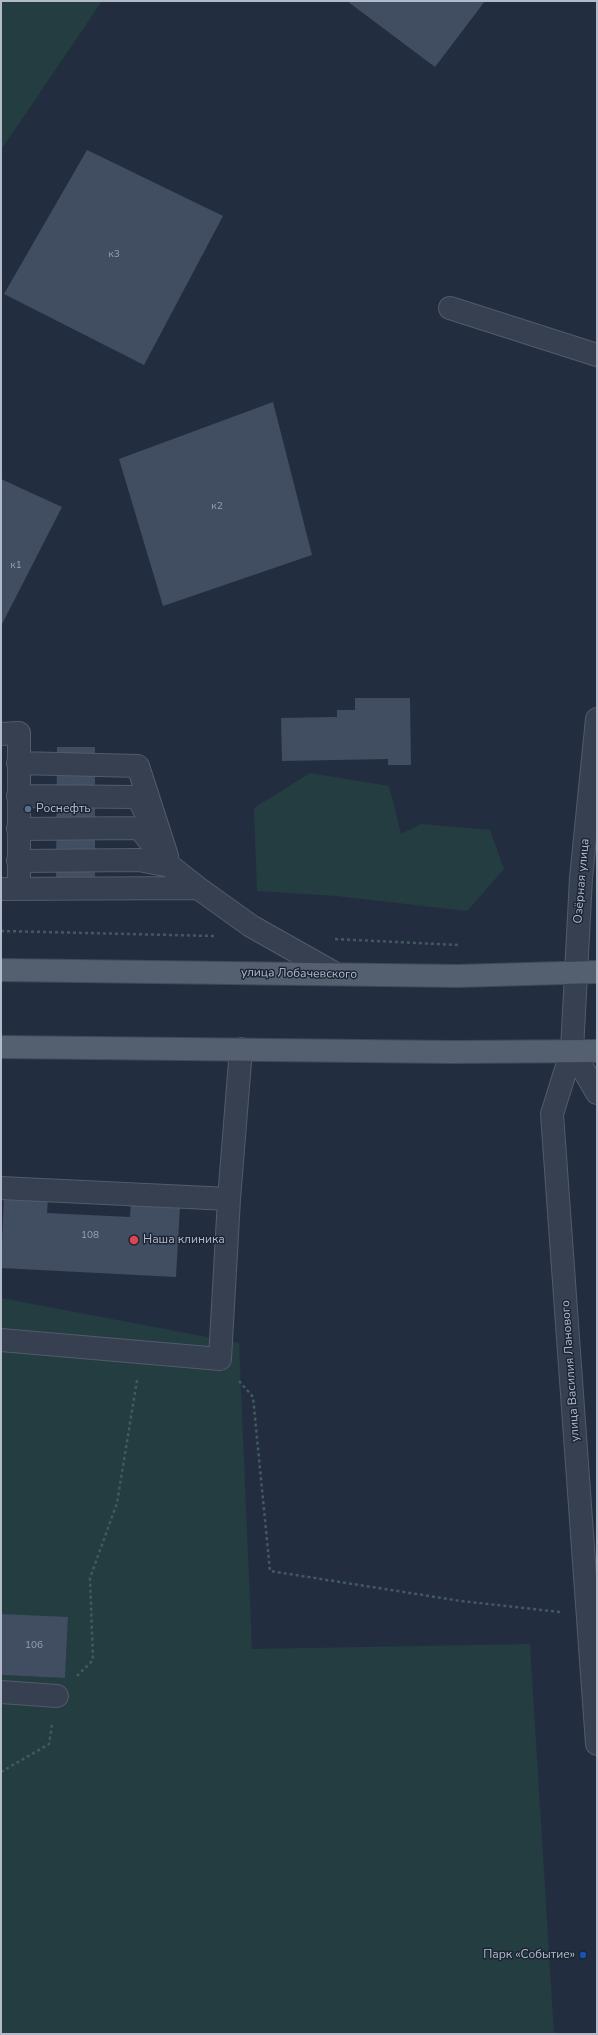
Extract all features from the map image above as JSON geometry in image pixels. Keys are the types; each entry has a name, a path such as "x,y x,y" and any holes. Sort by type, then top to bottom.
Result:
{"main road":[{"name":"улица Лобачевского","path":"1,970 458,976 597,972"},
{"path":"1,1047 452,1052 597,1051"}],"street":[{"path":"450,308 597,355"},
{"name":"Озёрная улица","path":"572,1050 581,878 597,719"},
{"path":"1,734 19,733 18,861 10,888 198,888"},
{"path":"18,763 138,766 170,866"},
{"path":"18,796 138,797 170,866"},
{"path":"18,829 139,828 170,866 198,888 251,926 336,974"},
{"path":"18,861 139,860 170,866"},
{"path":"1,1340 220,1360 228,1200 240,1049"},
{"path":"572,1050 597,1093"},
{"name":"улица Василия Ланового","path":"572,1050 552,1114 589,1615 597,1744"},
{"path":"1,1188 228,1200"},
{"path":"1,1692 57,1696"}],"path":[{"path":"1,1772 49,1744 57,1696 93,1660 90,1578 117,1503 142,1353"},
{"path":"220,1360 253,1397 270,1571 461,1601 589,1615"}],"green space":[{"path":"1,1 102,1 1,150"},
{"path":"310,773 389,786 401,834 421,824 490,830 504,869 467,911 336,896 257,891 254,808"},
{"path":"1,1298 239,1343 252,1649 530,1644 554,2034 1,2034 1,1675 65,1678 68,1618 1,1614"}],"building":[{"path":"347,1 485,1 435,67"},
{"path":"87,150 223,216 144,365 4,294"},
{"path":"273,402 312,555 163,606 119,459"},
{"path":"1,479 62,507 1,626"},
{"path":"355,698 410,698 411,765 388,765 388,759 282,761 281,718 337,717 337,710 355,710"},
{"path":"57,747 95,747 95,888 56,887"},
{"path":"4,1195 48,1198 47,1213 130,1217 131,1203 180,1206 176,1277 1,1268"},
{"path":"1,1614 68,1617 65,1678 1,1675"}],"place":[{"name":"Роснефть","path":"28,809"},
{"name":"Наша клиника","path":"134,1240"},
{"name":"Парк «Событие»","path":"583,1955"}]}
